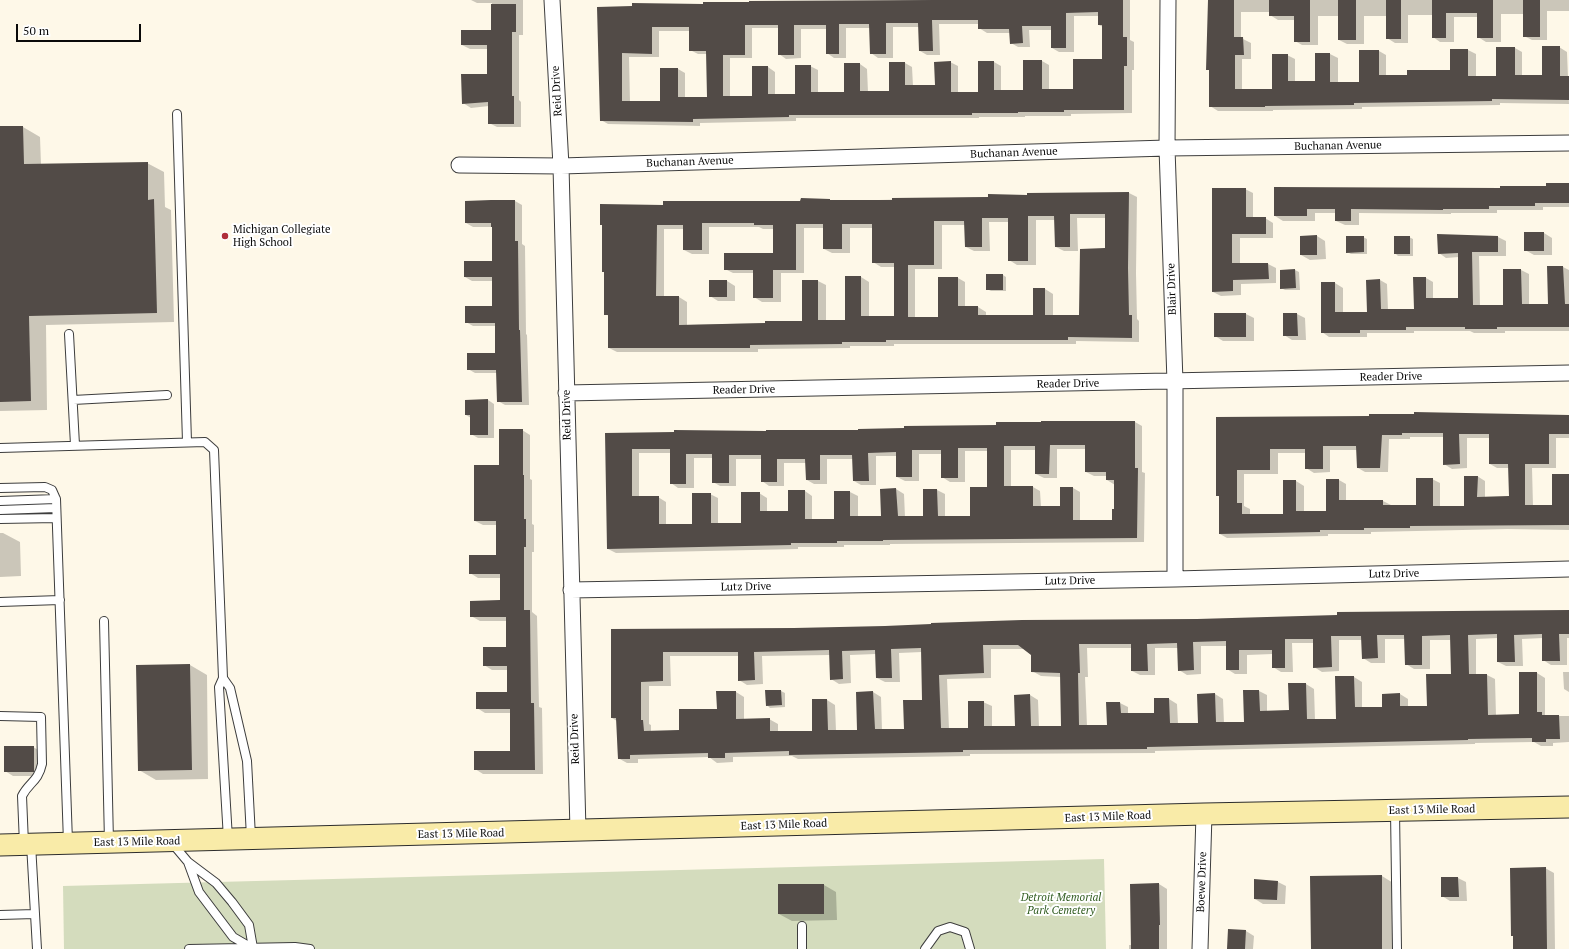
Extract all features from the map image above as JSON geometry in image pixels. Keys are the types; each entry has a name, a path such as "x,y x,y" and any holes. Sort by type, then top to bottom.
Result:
{"main road":[{"name":"East 13 Mile Road","path":"0,845 1204,814 1569,807"}],"street":[{"name":"Reid Drive","path":"552,0 560,166 578,831"},
{"name":"Blair Drive","path":"1168,0 1167,148 1175,382 1175,579"},
{"name":"Buchanan Avenue","path":"459,165 560,166 1167,148 1569,143"},
{"name":"Reader Drive","path":"566,393 1569,373"},
{"name":"Lutz Drive","path":"571,590 1569,570"},
{"name":"Boewe Drive","path":"1200,949 1204,814"}],"lane":[{"path":"178,114 187,442"},
{"path":"69,334 75,446"},
{"path":"73,400 167,395"},
{"path":"0,448 205,442 214,450 223,678 219,687 228,839"},
{"path":"0,488 45,487 52,490 56,499 68,843"},
{"path":"0,501 56,499"},
{"path":"0,510 56,508"},
{"path":"0,519 56,518"},
{"path":"0,602 60,600"},
{"path":"104,621 109,842"},
{"path":"223,678 230,688 247,761 252,839"},
{"path":"0,716 41,716 42,764 38,777 25,790 22,796 35,914 37,949"},
{"path":"1395,810 1397,949"},
{"path":"170,841 188,862 216,883 249,925 253,948"},
{"path":"188,862 199,892 233,937 253,948"},
{"path":"0,915 35,914"},
{"path":"802,926 802,949"},
{"path":"926,949 938,931 950,927 965,932 970,949"},
{"path":"189,949 295,947 310,949"}],"green space":[{"name":"Detroit Memorial Park Cemetery","path":"1104,859 1106,949 64,949 63,886"}],"building":[{"path":"1123,0 1123,37 1127,37 1127,66 1124,66 1124,110 972,113 972,115 789,115 789,117 693,119 693,122 600,121 597,7 632,6 632,3 703,4 703,2","holes":["1098,12 1098,25 1102,25 1102,59 1073,59 1073,89 1042,89 1042,60 1023,60 1023,90 994,90 994,61 978,61 978,92 951,92 951,61 934,62 935,85 905,85 905,62 889,62 889,91 860,91 860,63 844,63 844,92 811,92 811,65 795,65 795,94 768,94 768,66 752,66 752,96 723,96 723,55 745,55 745,25 778,25 778,55 794,55 794,25 826,25 826,54 839,54 839,24 869,24 870,54 886,54 886,23 918,23 919,51 933,51 932,20 978,20 978,29 1009,29 1010,44 1023,43 1022,26 1051,26 1051,48 1066,48 1066,13","652,27 689,27 689,51 706,51 707,97 678,97 678,68 660,68 660,101 622,101 622,53 652,54"]},
{"path":"1208,0 1234,0 1234,37 1243,37 1244,55 1235,55 1235,89 1272,89 1272,54 1288,54 1288,81 1315,81 1315,53 1330,53 1330,82 1359,82 1359,50 1379,50 1379,75 1407,75 1407,70 1450,70 1450,49 1468,49 1468,76 1496,76 1496,47 1515,47 1515,75 1542,75 1542,46 1560,46 1560,76 1569,76 1569,100 1492,99 1492,101 1354,103 1354,105 1209,107 1209,70 1206,70"},
{"path":"1269,0 1310,0 1310,42 1294,42 1294,16 1269,16"},
{"path":"1338,0 1356,0 1356,40 1338,40"},
{"path":"1386,0 1401,0 1401,39 1386,39"},
{"path":"1432,0 1493,0 1493,38 1477,38 1477,13 1446,13 1446,38 1432,38"},
{"path":"1523,0 1540,0 1540,37 1523,37"},
{"path":"491,4 516,4 516,32 512,32 512,96 514,96 514,124 488,124 488,102 462,104 461,74 487,74 487,45 461,45 461,30 491,30"},
{"path":"0,126 23,126 24,164 148,162 148,200 154,199 157,313 29,316 31,401 0,402"},
{"path":"1546,183 1569,183 1569,203 1535,203 1535,206 1489,206 1489,209 1351,209 1351,221 1335,221 1335,209 1307,209 1307,216 1274,216 1274,187 1500,188 1500,186 1546,186"},
{"path":"1212,188 1246,188 1246,217 1266,217 1266,234 1232,234 1232,263 1268,263 1269,279 1233,280 1233,291 1212,292"},
{"path":"1129,192 1128,268 1129,315 1132,315 1132,338 1068,337 1068,340 886,340 886,342 842,342 842,344 750,345 750,348 608,348 608,315 604,315 604,272 602,272 602,225 600,225 600,204 663,205 663,201 800,201 801,198 830,200 892,200 892,198 988,197 988,194 1027,195 1027,193","holes":["1070,214 1105,214 1105,248 1080,249 1079,315 1045,315 1045,288 1033,288 1033,315 978,315 978,306 958,306 958,277 938,277 938,317 908,317 908,265 934,265 934,221 964,221 965,247 982,247 982,218 1008,218 1008,261 1028,261 1028,216 1054,216 1055,247 1070,247","702,223 754,223 754,225 773,225 773,253 724,253 724,270 753,270 753,298 773,298 773,270 796,270 796,224 823,224 823,249 842,249 842,224 872,224 872,263 894,263 894,316 861,316 861,276 845,276 845,320 818,320 818,280 802,280 802,321 765,321 765,323 679,325 679,296 656,296 657,225 683,225 683,250 702,250"]},
{"path":"515,200 515,241 518,241 519,330 522,402 497,402 496,370 467,370 467,353 495,353 495,323 465,323 465,306 492,306 492,277 464,277 464,261 492,261 492,227 491,223 465,223 465,201"},
{"path":"1524,232 1544,232 1544,251 1524,251"},
{"path":"1437,234 1498,236 1498,252 1472,252 1473,305 1503,305 1503,269 1521,269 1522,304 1548,304 1547,266 1563,266 1565,304 1569,304 1569,327 1497,327 1497,329 1465,329 1465,327 1406,327 1406,330 1360,330 1360,333 1321,333 1321,282 1335,282 1335,312 1367,312 1366,280 1380,279 1381,309 1414,309 1413,277 1426,277 1426,298 1458,298 1458,253 1438,254"},
{"path":"1317,235 1317,255 1300,255 1300,236"},
{"path":"1346,236 1364,236 1364,252 1346,253"},
{"path":"1394,236 1410,236 1410,254 1394,254"},
{"path":"1295,269 1296,288 1280,289 1280,270"},
{"path":"986,274 1003,274 1003,290 986,290"},
{"path":"709,280 727,280 727,297 709,297"},
{"path":"1214,313 1246,313 1246,337 1214,337"},
{"path":"1283,313 1297,313 1298,336 1283,336"},
{"path":"488,399 488,435 470,435 470,415 465,415 465,400"},
{"path":"1414,412 1569,415 1569,434 1549,434 1549,464 1525,464 1525,505 1552,505 1552,474 1569,474 1569,525 1410,526 1410,528 1320,530 1320,532 1219,534 1219,496 1216,496 1216,417 1369,416 1369,414 1414,414","holes":["1402,433 1443,433 1443,465 1460,464 1459,434 1489,434 1489,464 1508,464 1509,496 1477,497 1478,476 1464,476 1464,506 1433,506 1433,478 1416,478 1416,505 1383,505 1383,500 1339,500 1339,479 1326,479 1326,511 1296,511 1296,480 1283,480 1283,514 1242,514 1242,503 1237,503 1237,470 1270,470 1270,449 1305,449 1305,469 1323,469 1323,446 1356,446 1357,468 1380,468 1382,435 1402,435"]},
{"path":"1135,421 1135,468 1138,468 1137,538 883,540 837,541 837,543 791,543 791,545 607,549 605,433 674,432 674,430 858,430 904,428 904,426 996,425 996,422","holes":["1050,445 1085,445 1085,472 1106,472 1106,480 1114,480 1114,509 1112,509 1112,520 1073,520 1073,487 1060,487 1060,506 1033,506 1033,486 1004,486 1004,446 1035,446 1035,474 1049,474","958,448 987,448 987,487 970,487 970,516 938,516 937,489 923,489 923,516 898,516 896,488 880,489 881,516 850,516 850,491 834,491 834,519 805,519 805,490 788,490 788,511 760,511 760,492 741,492 741,523 711,523 711,493 692,493 692,524 659,524 659,496 632,496 632,449 670,449 670,484 686,484 686,454 712,454 712,483 729,483 729,455 761,455 761,482 777,482 777,459 805,459 806,480 820,480 820,455 852,455 853,481 869,481 868,453 896,452 896,477 912,477 912,450 941,450 941,478 958,478"]},
{"path":"499,429 523,429 524,519 526,519 526,547 524,547 524,610 530,610 531,703 534,703 535,770 474,770 474,751 510,751 510,709 476,709 476,692 507,692 507,666 483,666 483,647 506,647 506,617 470,617 470,601 500,600 500,574 469,574 469,555 496,555 496,521 474,521 474,465 499,465"},
{"path":"1569,610 1569,634 1559,634 1560,661 1542,661 1542,634 1514,635 1515,662 1497,662 1497,634 1468,635 1469,674 1487,674 1488,715 1519,714 1519,672 1537,672 1537,712 1542,712 1542,715 1559,715 1560,739 1546,739 1546,742 1532,742 1532,738 1468,739 1147,747 1147,749 963,750 963,752 789,755 789,751 725,753 725,758 708,758 708,753 630,755 630,759 618,759 616,718 611,718 611,629 794,628 1022,620 1197,619 1337,615 1337,612","holes":["1377,635 1404,635 1405,665 1422,665 1422,636 1450,635 1451,674 1426,674 1427,706 1400,706 1400,693 1382,694 1382,707 1355,707 1354,676 1335,676 1336,719 1307,719 1306,683 1288,683 1289,710 1260,711 1259,690 1243,690 1244,722 1216,722 1215,693 1197,694 1198,723 1170,723 1169,698 1154,698 1154,713 1121,713 1120,702 1106,702 1107,725 1079,725 1079,644 1131,644 1131,671 1148,671 1147,644 1177,643 1178,671 1194,670 1193,642 1226,641 1226,670 1239,670 1239,650 1272,650 1272,668 1285,668 1285,639 1313,639 1313,668 1332,667 1331,636 1361,636 1362,659 1378,658","983,645 1018,645 1031,655 1031,672 1060,673 1061,726 1031,726 1030,694 1014,695 1015,726 984,726 984,701 968,701 968,728 941,728 939,675 984,673","921,648 922,700 903,700 904,729 875,729 873,691 856,692 857,730 828,730 827,699 812,699 812,731 770,731 770,718 736,719 736,691 716,691 717,709 679,709 679,730 644,731 643,720 641,720 641,682 663,681 663,652 738,652 738,681 755,680 754,652 829,650 830,680 843,679 842,651 875,650 876,678 892,678 891,649"]},
{"path":"190,664 192,770 138,771 136,665"},
{"path":"765,690 781,690 782,705 766,706"},
{"path":"4,746 34,746 34,772 4,772"},
{"path":"1546,867 1547,949 1513,949 1513,936 1511,936 1510,868"},
{"path":"1382,875 1382,949 1311,949 1310,876"},
{"path":"1441,877 1458,877 1459,897 1441,897"},
{"path":"1254,879 1278,881 1277,900 1254,899"},
{"path":"1159,883 1159,949 1131,949 1130,884"},
{"path":"778,884 824,884 824,914 778,914"},
{"path":"1228,929 1246,930 1245,949 1227,949"}],"place":[{"name":"Michigan Collegiate High School","path":"225,236"}]}
